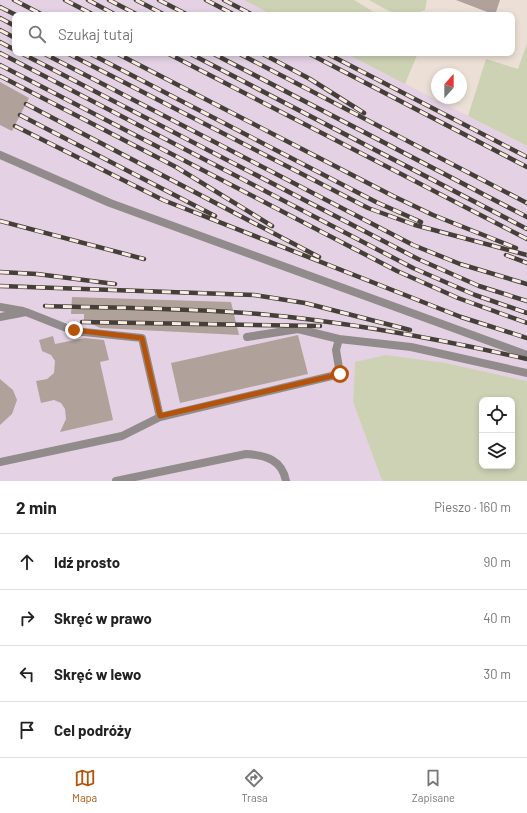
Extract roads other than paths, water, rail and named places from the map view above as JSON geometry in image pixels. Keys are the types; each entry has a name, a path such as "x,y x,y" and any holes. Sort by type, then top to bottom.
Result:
{"lane":[{"path":"0,155 110,203 361,296 527,355"},
{"path":"0,307 26,312 74,330 142,338 160,416"},
{"path":"0,317 26,312"},
{"path":"247,337 298,329 339,339 411,348 527,373"},
{"path":"0,462 122,436 160,416 340,374 336,350 339,339"},
{"path":"116,481 246,454 262,455 275,462 284,470 286,481"}],"railway":[{"path":"14,0 37,12"},
{"path":"65,0 88,12"},
{"path":"88,0 110,12"},
{"path":"109,0 132,12"},
{"path":"136,0 159,12"},
{"path":"159,0 182,12"},
{"path":"206,0 229,12"},
{"path":"224,0 247,12"},
{"path":"0,7 12,13"},
{"path":"0,18 12,24"},
{"path":"0,30 12,36"},
{"path":"0,42 12,48"},
{"path":"0,53 413,268 475,295 527,313"},
{"path":"27,56 418,259 479,286 527,301"},
{"path":"49,56 413,245 460,264 527,284"},
{"path":"73,56 368,208 415,225 527,255"},
{"path":"95,56 376,202 421,222"},
{"path":"122,56 393,196 433,215 516,248"},
{"path":"173,56 527,239"},
{"path":"195,56 527,229"},
{"path":"218,56 527,217"},
{"path":"244,56 527,203"},
{"path":"267,56 310,79 364,113"},
{"path":"314,56 527,167"},
{"path":"332,56 527,157"},
{"path":"0,65 397,271 458,298 527,323"},
{"path":"0,76 176,167 272,226"},
{"path":"26,104 319,257"},
{"path":"20,115 215,216"},
{"path":"15,126 163,200 461,317 527,338"},
{"path":"0,221 144,259"},
{"path":"506,255 527,263"},
{"path":"0,272 37,274 115,284"},
{"path":"0,286 254,295 305,303 410,330"},
{"path":"45,306 206,310 293,317 394,332 527,359"},
{"path":"82,322 320,326"}]}
